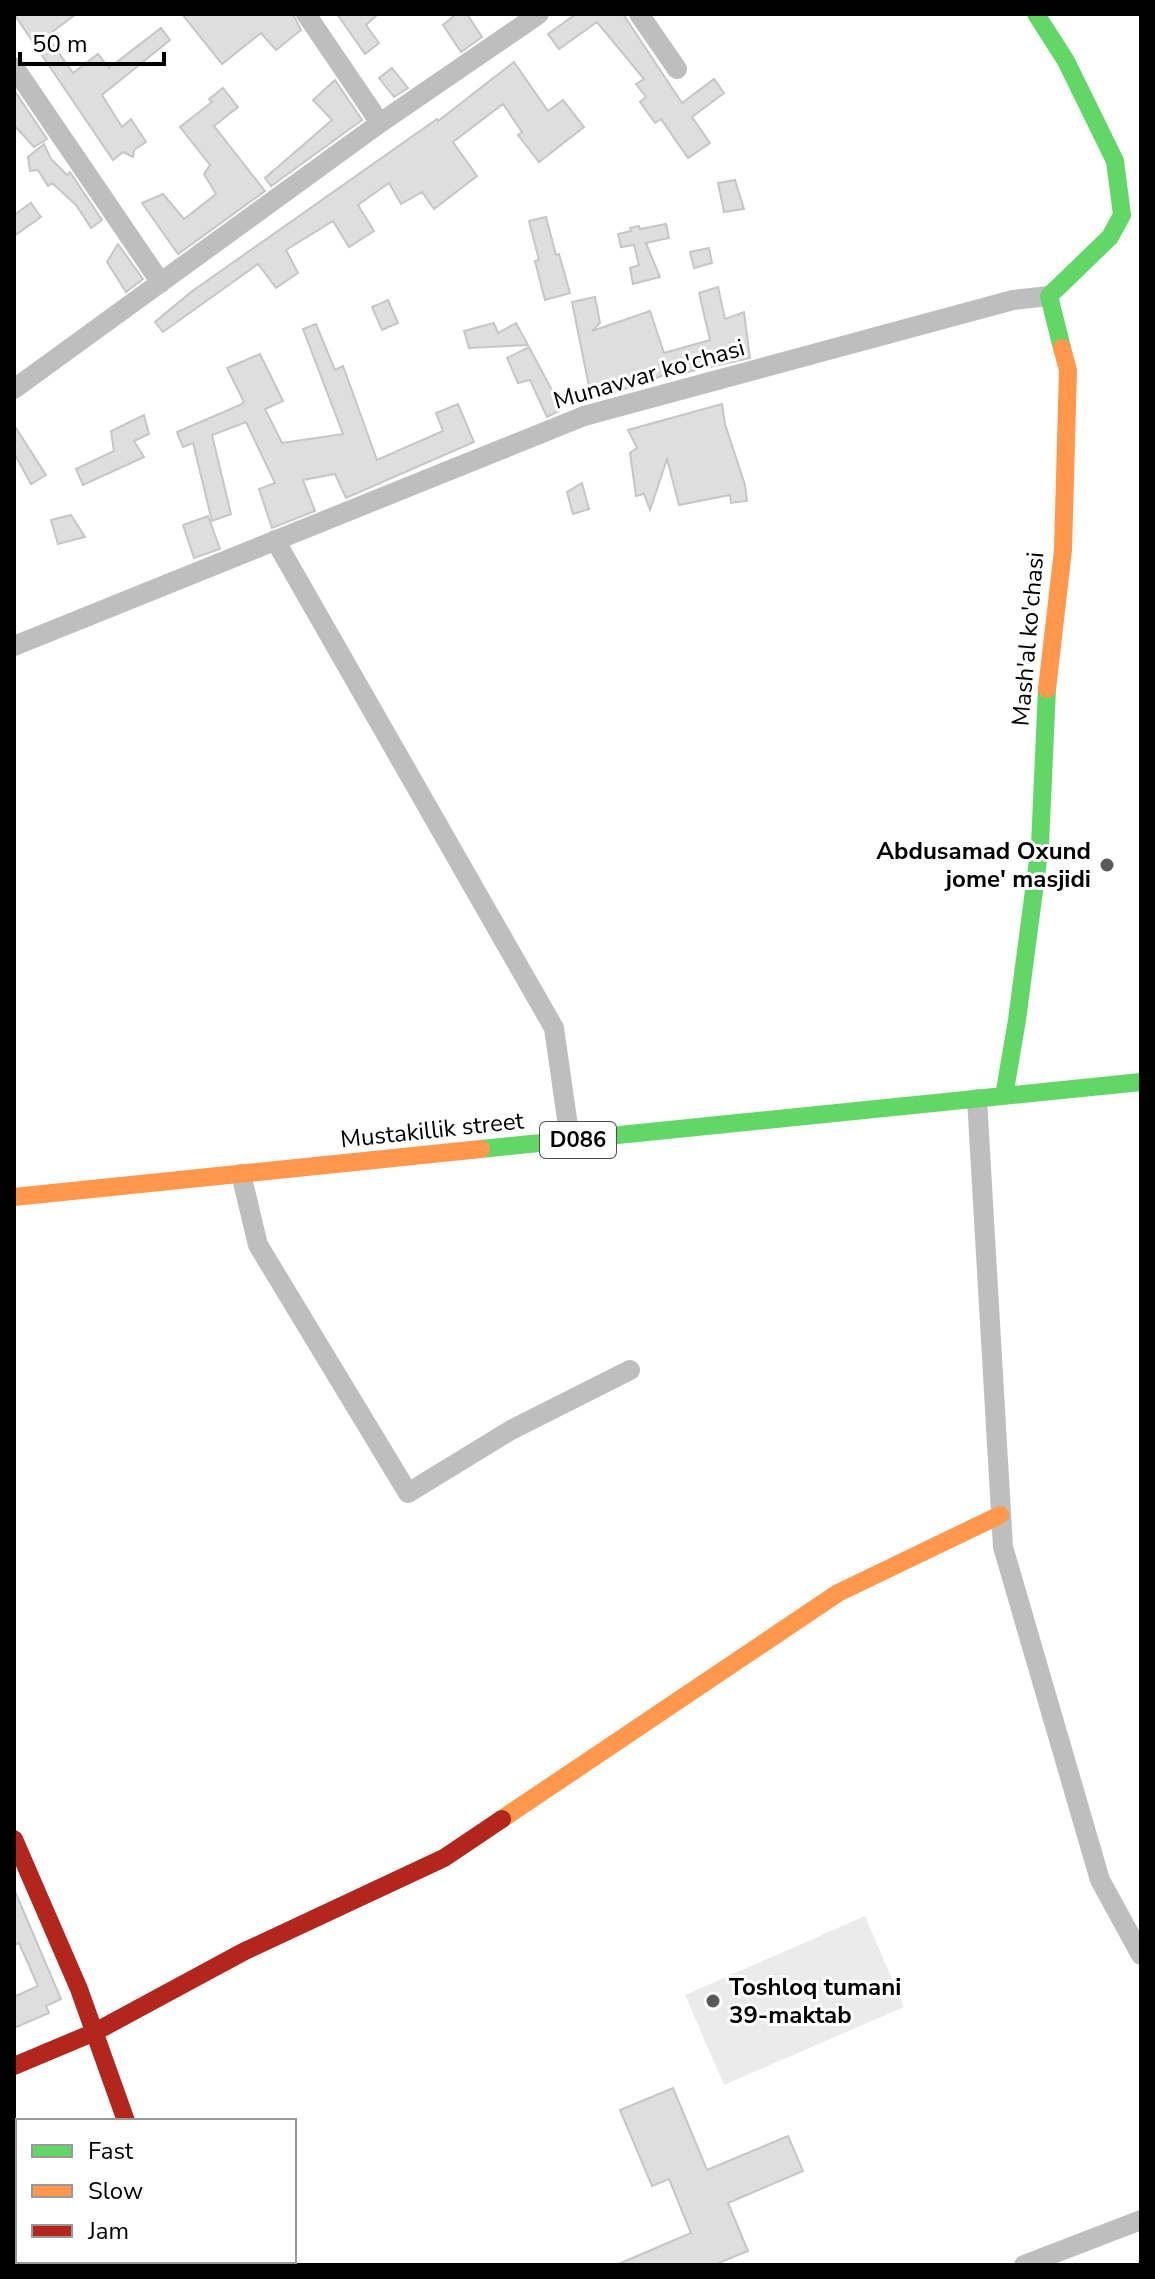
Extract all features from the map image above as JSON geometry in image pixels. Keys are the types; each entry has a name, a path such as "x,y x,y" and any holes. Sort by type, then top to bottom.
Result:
{"street":[{"path":"306,14 380,123"},
{"path":"14,389 380,123 539,14"},
{"path":"639,14 677,69"},
{"path":"1036,14 1066,61 1115,161 1132,211 1110,237 1049,296"},
{"path":"14,67 161,283"},
{"name":"Munavvar ko'chasi","path":"14,646 584,416 1013,300 1049,296"},
{"name":"Mash'al ko'chasi","path":"1004,1096 1040,845 1047,685 1063,550 1068,370 1049,296"},
{"path":"275,540 554,1028 570,1140"},
{"name":"Mustakillik street","path":"14,1197 1141,1082"},
{"path":"977,1099 1003,1547 1100,1880 1141,1955"},
{"path":"241,1174 258,1245 408,1493 511,1430 630,1370"},
{"path":"14,2066 95,2032 243,1952 444,1858 838,1593 1000,1515"},
{"path":"14,1839 79,1989 125,2119"},
{"path":"1024,2265 1141,2220"}],"shaded area":[{"path":"865,1916 904,2007 724,2085 685,1995"}],"building":[{"path":"14,14 76,14 47,36 73,73 98,54 109,68 161,28 170,40 102,95 122,127 131,119 146,142 134,150 133,157 123,152 113,160"},
{"path":"182,14 293,14 301,30 276,50 261,33 222,64"},
{"path":"337,14 378,14 366,25 379,43 365,54"},
{"path":"456,14 467,14 482,37 461,52 443,25"},
{"path":"576,14 623,14 682,103 714,79 724,93 692,117 710,143 688,158 661,119 655,123 640,102 646,97 636,84 644,79 597,22 559,49 548,34"},
{"path":"514,62 548,111 563,100 584,127 539,162 518,135 522,132 503,104 453,142 477,176 434,209 422,192 401,204 389,183 358,205 374,231 349,247 333,221 286,250 298,273 276,288 258,264 163,332 155,322 191,292 438,121"},
{"path":"392,68 408,88 394,97 379,78"},
{"path":"335,80 362,120 271,186 265,178 332,120 313,100"},
{"path":"223,88 238,107 214,126 265,191 178,254 142,203 163,194 184,219 216,194 204,174 210,165 180,127 212,102 209,99"},
{"path":"14,90 47,139 34,147 14,125"},
{"path":"44,144 51,159 67,175 70,172 102,220 91,228 76,205 52,183 48,186 38,170 30,171 28,157"},
{"path":"735,180 744,209 724,212 718,183"},
{"path":"31,203 41,217 14,236 14,215"},
{"path":"546,217 570,293 545,300 529,221"},
{"path":"666,224 669,238 646,243 660,277 633,284 630,268 639,265 634,245 621,247 618,234 639,226 640,229"},
{"path":"118,244 143,279 126,292 107,262"},
{"path":"709,248 712,263 694,268 690,252"},
{"path":"718,287 725,319 744,312 750,358 683,373 682,369 615,392 591,396 572,302 595,297 600,323 592,331 650,311 664,353 710,340 699,293"},
{"path":"388,300 398,323 382,330 372,307"},
{"path":"494,323 498,333 516,323 528,345 469,348 464,331"},
{"path":"316,324 335,370 343,366 377,460 443,431 436,413 458,404 474,442 346,498 335,474 303,480 315,511 272,528 259,489 275,483 246,422 212,435 231,514 212,521 193,443 183,447 177,432 244,402 227,368 260,354 283,401 265,409 282,443 343,434 303,329"},
{"path":"529,347 562,409 547,417 530,380 518,383 507,358"},
{"path":"722,404 747,501 731,503 730,495 679,505 667,459 650,510 644,494 636,496 630,453 637,448 628,430"},
{"path":"144,415 149,434 134,441 144,457 83,485 76,469 114,451 111,431"},
{"path":"14,425 46,475 31,484 14,453"},
{"path":"582,483 589,509 573,514 567,492"},
{"path":"71,515 85,537 58,544 51,520"},
{"path":"208,516 220,549 194,558 183,525"},
{"path":"14,1889 61,1999 46,2006 49,2013 14,2028 14,1997 38,1986 19,1943 14,1945"},
{"path":"673,2088 707,2170 788,2136 803,2171 728,2203 748,2251 714,2265 616,2265 691,2233 669,2179 652,2186 620,2110"}],"traffic: fast":[{"path":"1036,14 1066,61 1115,161 1122,215 1110,237 1049,296 1062,348"},
{"path":"1004,1096 1040,845 1047,689"},
{"path":"481,1149 1141,1082"}],"traffic: slow":[{"path":"1047,689 1063,550 1068,370 1062,348"},
{"path":"14,1197 481,1149"},
{"path":"502,1819 838,1593 1000,1515"}],"traffic: jam":[{"path":"14,2066 95,2032 243,1952 444,1858 502,1819"},
{"path":"14,1839 79,1989 125,2119"}],"place":[{"name":"Abdusamad Oxund jome' masjidi","path":"1107,865"},
{"name":"Toshloq tumani 39-maktab","path":"713,2001"}]}
